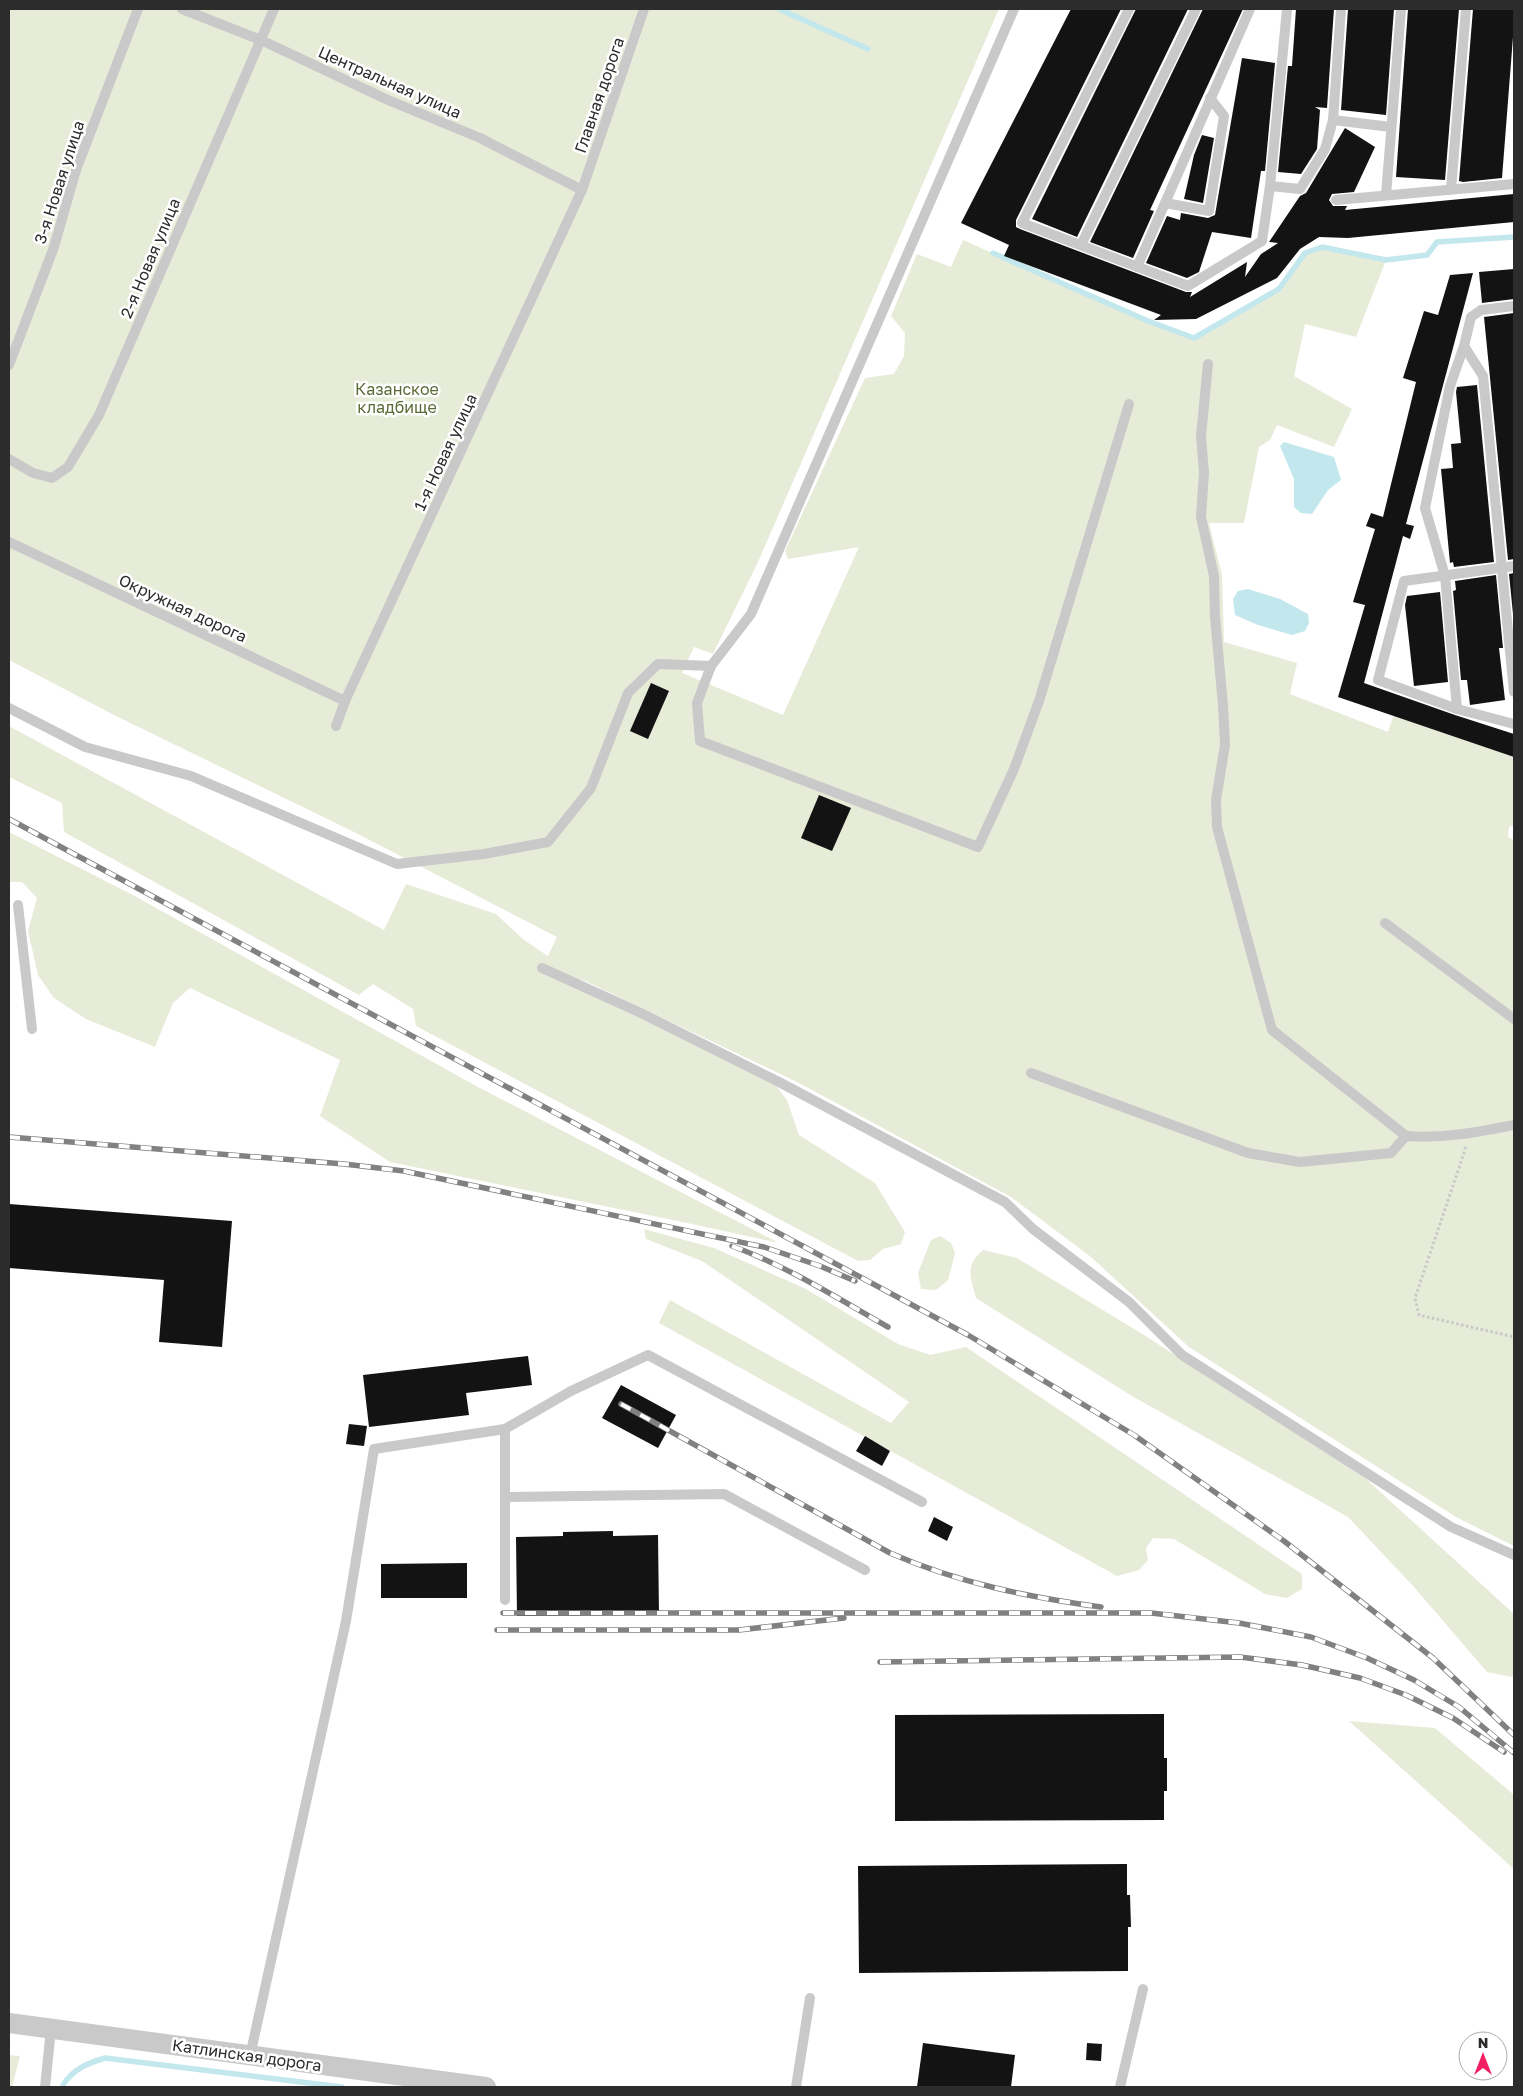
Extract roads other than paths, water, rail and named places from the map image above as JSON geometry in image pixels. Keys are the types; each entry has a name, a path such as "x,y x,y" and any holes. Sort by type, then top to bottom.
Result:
{"street":[{"name":"Катлинская дорога","path":"9,2024 486,2087"}],"lane":[{"name":"3-я Новая улица","path":"9,366 54,247 76,170 138,9"},
{"name":"Центральная улица","path":"182,9 261,40 388,100 480,138 582,190"},
{"name":"2-я Новая улица","path":"9,458 32,473 52,478 68,467 99,415 274,9"},
{"name":"Главная дорога","path":"582,190 644,9"},
{"path":"1014,9 751,614 711,666 697,704 700,741 978,847 1014,769 1039,701 1129,404"},
{"path":"1129,9 1022,223 1188,286 1262,241 1270,186 1287,9"},
{"path":"1081,245 1196,9"},
{"path":"1137,267 1250,9"},
{"path":"1270,186 1300,189 1325,149 1333,120 1341,9"},
{"path":"1386,196 1400,9"},
{"path":"1451,190 1466,9"},
{"path":"1165,203 1209,211 1224,116 1210,98"},
{"path":"1333,120 1391,127"},
{"path":"1336,200 1514,184 1514,178"},
{"name":"1-я Новая улица","path":"336,726 345,701 582,190"},
{"path":"1457,709 1445,576 1425,508 1450,386 1464,346 1471,317 1481,310 1514,306"},
{"path":"1464,346 1483,376 1514,692"},
{"path":"1208,364 1201,436 1204,473 1201,517 1214,576 1215,617 1223,705 1224,745 1216,800 1217,827 1272,1030 1406,1136 1429,1138 1470,1134 1514,1125"},
{"name":"Окружная дорога","path":"9,542 345,701"},
{"path":"1514,566 1404,581 1378,680 1457,709 1514,724"},
{"path":"9,708 85,747 190,776 397,864 484,854 548,842 591,788 628,693 658,664 711,666"},
{"path":"18,905 16,937 32,1029"},
{"path":"1385,923 1514,1019"},
{"path":"542,968 641,1013 779,1082 1005,1202 1033,1229 1129,1302 1182,1355 1451,1527 1514,1555"},
{"path":"1031,1073 1248,1154 1300,1162 1391,1154 1406,1136"},
{"path":"250,2056 346,1620 374,1449 505,1429 571,1391 648,1355 922,1502"},
{"path":"505,1429 505,1600"},
{"path":"505,1497 724,1494 865,1570"},
{"path":"1120,2087 1143,1989"},
{"path":"796,2087 810,1998"},
{"path":"45,2087 50,2029"}],"water":[{"path":"1284,442 1334,457 1341,480 1328,490 1312,514 1301,513 1294,507 1294,479 1280,446"},
{"path":"1248,589 1280,599 1308,614 1309,623 1305,631 1292,635 1258,625 1235,615 1233,599 1238,591"}],"waterway":[{"path":"779,9 868,49"},
{"path":"993,253 1148,321 1194,338 1279,289 1305,253 1322,247 1386,260 1427,255 1437,242 1514,237"},
{"path":"63,2085 81,2067 105,2058 342,2087"}],"railway":[{"path":"9,819 968,1335 1134,1435 1284,1541 1433,1658 1514,1735"},
{"path":"9,1137 344,1164 404,1171 764,1247 820,1266 855,1281"},
{"path":"732,1246 792,1273 888,1327"},
{"path":"621,1404 890,1553 916,1564 994,1588 1047,1599 1101,1607"},
{"path":"503,1613 1151,1613 1239,1623 1311,1637 1367,1658 1414,1680 1459,1707 1514,1753"},
{"path":"497,1630 739,1630 844,1618"},
{"path":"880,1662 1240,1657 1302,1665 1360,1678 1406,1695 1453,1718 1504,1752"}],"park label":[{"name":"Казанское кладбище","path":"397,398"}]}
